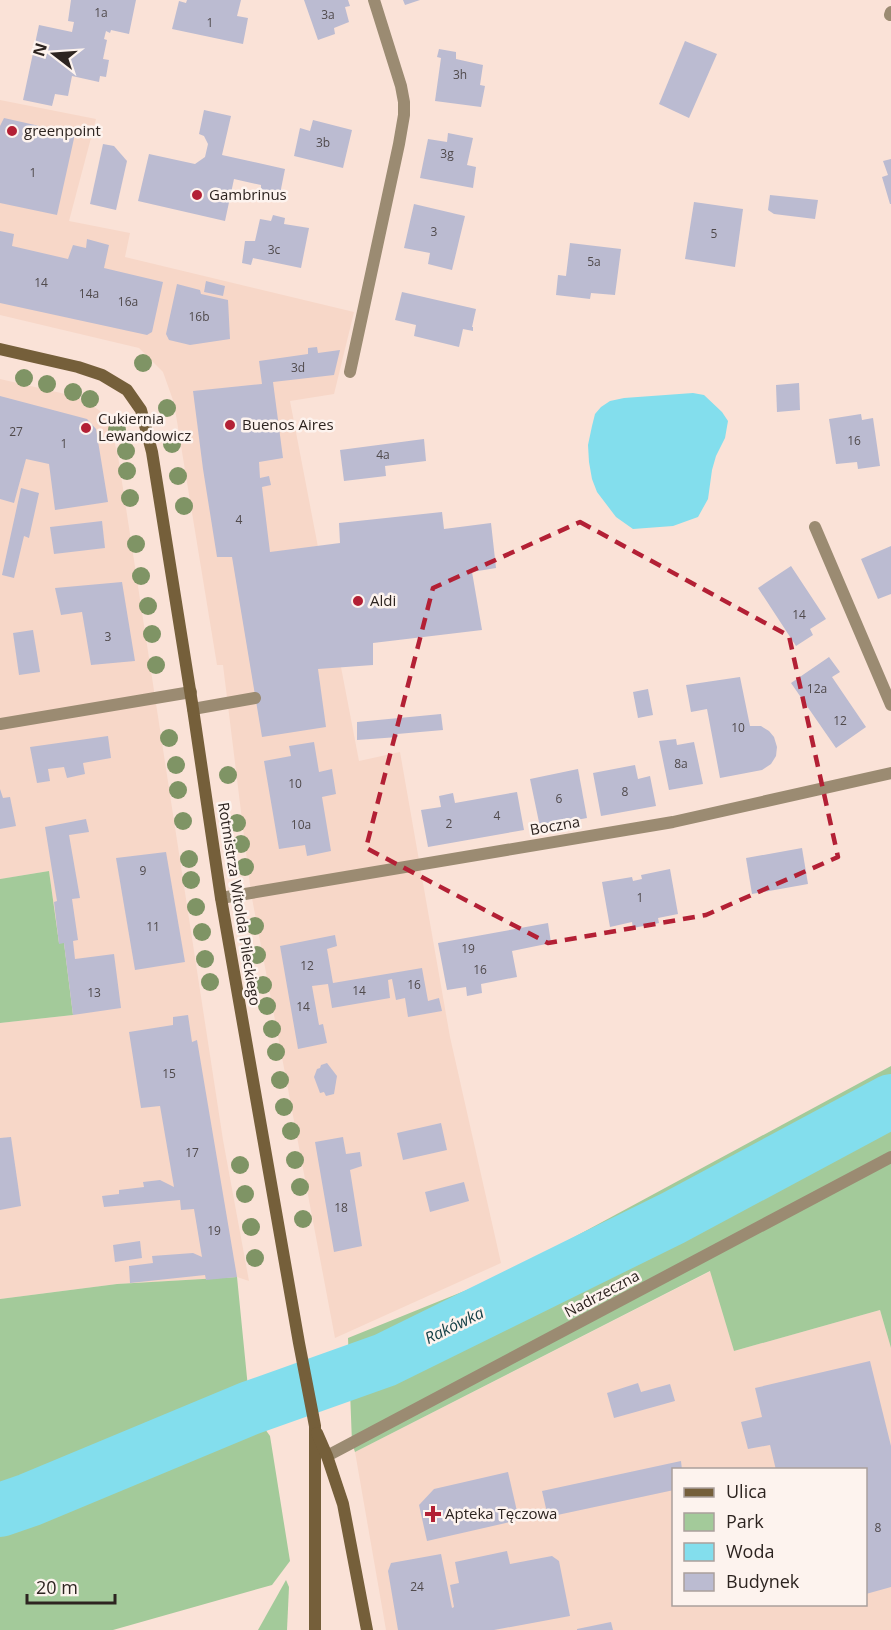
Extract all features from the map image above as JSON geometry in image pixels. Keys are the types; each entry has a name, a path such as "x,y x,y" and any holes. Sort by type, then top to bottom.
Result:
{"street":[{"path":"350,372 404,116 401,86 374,0"},
{"name":"Rotmistrza Witolda Pileckiego","path":"0,349 78,367 102,375 127,390 141,410 152,452 191,692 221,898 299,1343 315,1426 343,1504 366,1630"},
{"path":"815,527 891,705"},
{"path":"0,724 191,692"},
{"path":"193,709 255,698"},
{"name":"Boczna","path":"221,898 672,822 891,773"},
{"name":"Nadrzeczna","path":"327,1456 891,1157"},
{"name":"Rotmistrza Witolda Pileckiego","path":"315,1426 315,1630"}],"highlighted area":[{"path":"580,522 789,636 838,857 706,915 548,943 366,848 433,588"}],"shaded area":[{"path":"0,100 96,119 69,221 130,233 125,257 354,312 334,394 290,401 359,761 400,752 450,1037 501,1263 335,1338 251,893 223,665 217,665 174,403 163,372 139,348 0,315"},
{"path":"0,379 74,396 100,411 110,426 118,456 223,1140 249,1281 237,1277 117,1284 0,1299 0,1023 73,1015 64,944 59,943 49,871 0,879"},
{"path":"711,1271 734,1351 880,1310 891,1348 891,1630 386,1630 355,1452"}],"green space":[{"path":"49,871 59,943 64,943 73,1015 0,1023 0,879"},
{"path":"891,1066 891,1348 880,1310 734,1351 710,1271 355,1452 352,1443 348,1338 504,1275"},
{"path":"237,1277 250,1408 270,1436 290,1561 272,1585 113,1630 0,1630 0,1299 117,1284"},
{"path":"286,1580 289,1587 287,1630 258,1630"}],"water":[{"path":"693,393 704,395 728,421 725,438 712,470 708,499 698,517 673,526 633,529 616,517 597,492 592,479 588,445 595,414 610,401 624,398"}],"building":[{"path":"71,0 136,0 129,34 106,31 104,39 107,40 103,59 109,60 106,77 100,76 99,82 72,76 68,96 55,94 52,106 23,100 39,25 72,32 74,22 68,21"},
{"path":"187,0 241,0 237,16 248,18 243,44 172,29 179,1 186,3"},
{"path":"304,0 348,0 350,6 345,7 349,22 334,28 335,34 318,40"},
{"path":"403,0 420,0 405,5"},
{"path":"685,41 717,54 689,118 659,104"},
{"path":"439,49 456,52 456,59 483,65 480,85 485,86 481,107 435,101 441,58 437,57"},
{"path":"204,110 231,116 222,155 285,169 280,194 261,190 261,185 234,179 225,221 138,201 149,154 195,164 205,157 208,144 204,136 199,134"},
{"path":"4,118 75,134 57,215 0,203 0,126"},
{"path":"313,120 352,130 343,168 294,156 300,128 310,131"},
{"path":"448,133 473,138 467,165 476,167 473,188 420,178 428,139 447,142"},
{"path":"103,144 114,146 127,161 116,210 90,204"},
{"path":"891,159 890,204 882,177 888,175 883,161"},
{"path":"770,195 818,200 815,219 774,214 768,210"},
{"path":"694,202 743,209 735,267 685,259"},
{"path":"414,204 465,216 452,270 428,264 430,253 404,248"},
{"path":"273,215 285,218 284,224 309,228 301,268 253,258 251,265 242,263 245,241 255,241 260,219 271,221"},
{"path":"0,231 14,234 12,246 68,259 73,245 86,248 87,239 109,245 104,268 163,282 152,332 147,335 0,303"},
{"path":"570,243 621,249 615,295 591,293 590,299 556,295 558,275 566,276"},
{"path":"206,281 225,286 223,296 204,292"},
{"path":"177,284 200,290 201,294 228,300 230,339 190,345 169,340 166,334"},
{"path":"402,292 476,309 473,331 463,329 459,347 414,336 416,325 395,320"},
{"name":"Aldi","path":"317,347 318,353 340,350 334,375 273,382 283,458 259,462 260,478 269,476 271,485 262,487 270,552 340,543 339,523 442,512 444,529 491,523 496,568 472,572 482,630 373,643 373,665 318,669 326,727 262,737 232,557 217,557 193,391 262,384 259,361 308,354 308,348"},
{"path":"799,383 800,410 777,412 776,385"},
{"path":"0,396 87,419 96,429 108,502 55,510 49,464 26,459 14,503 0,499"},
{"path":"861,414 862,420 873,418 880,466 858,469 857,462 836,464 829,419"},
{"path":"424,439 426,461 385,466 386,476 344,481 340,450"},
{"path":"21,488 39,493 29,538 24,536 14,578 2,575"},
{"path":"102,521 105,548 54,554 50,527"},
{"path":"891,546 891,594 878,599 861,559"},
{"path":"791,566 826,619 810,629 813,635 796,646 758,588"},
{"path":"122,582 135,661 91,665 82,612 61,615 55,588"},
{"path":"33,630 40,672 19,675 13,633"},
{"path":"829,657 840,672 832,677 866,727 836,748 791,683"},
{"path":"740,677 750,726 761,726 769,731 777,747 776,756 771,764 762,770 720,778 707,709 691,712 686,685"},
{"path":"648,689 653,715 638,718 633,692"},
{"path":"441,714 443,730 357,740 357,722"},
{"path":"108,736 111,758 83,763 85,774 67,778 64,767 48,769 50,781 37,783 30,747"},
{"path":"676,739 677,745 694,742 703,784 669,790 659,741"},
{"path":"314,742 319,772 332,769 336,794 322,797 331,851 307,856 305,845 279,849 264,761 291,756 289,746"},
{"path":"635,765 638,779 650,776 656,806 601,816 593,773"},
{"path":"578,769 587,818 540,827 530,779"},
{"path":"0,789 3,798 10,797 16,826 0,829"},
{"path":"517,792 524,830 428,847 421,810 441,807 439,796 453,793 455,803"},
{"path":"86,819 89,832 69,835 80,898 72,899 78,940 73,941 75,959 114,954 121,1008 73,1015 64,943 59,944 54,902 57,901 45,827"},
{"path":"802,848 808,884 752,894 746,858"},
{"path":"166,852 185,962 135,970 116,858"},
{"path":"670,869 678,914 658,918 659,923 633,928 632,922 610,927 602,882 632,877 633,881 642,879 641,875"},
{"path":"548,923 551,943 512,951 517,977 481,984 482,993 467,996 466,987 447,990 438,943"},
{"path":"335,935 337,946 327,949 333,983 422,968 428,1001 439,998 442,1011 408,1017 405,998 396,1000 392,979 388,980 390,998 332,1008 328,984 312,986 319,1025 323,1024 327,1043 298,1049 280,946"},
{"path":"188,1015 192,1042 197,1040 237,1277 206,1280 205,1275 130,1283 129,1266 153,1263 152,1256 193,1253 202,1257 194,1209 181,1210 180,1200 104,1207 102,1196 119,1194 119,1190 144,1187 143,1182 160,1180 174,1187 160,1106 141,1108 129,1032 173,1025 173,1017"},
{"path":"327,1063 337,1076 334,1094 326,1096 324,1092 320,1093 314,1077 317,1069"},
{"path":"441,1123 447,1150 403,1160 397,1133"},
{"path":"11,1137 21,1206 0,1210 0,1138"},
{"path":"343,1137 346,1154 360,1152 362,1166 350,1170 362,1246 334,1252 315,1142"},
{"path":"464,1182 469,1201 430,1212 425,1192"},
{"path":"140,1241 142,1258 115,1262 113,1245"},
{"path":"870,1361 891,1446 891,1587 867,1594 867,1468 776,1468 770,1445 748,1449 741,1422 762,1417 755,1388"},
{"path":"638,1383 641,1392 670,1384 675,1401 614,1418 607,1393"},
{"path":"681,1461 682,1468 672,1468 672,1490 548,1517 542,1491"},
{"path":"508,1472 519,1520 427,1541 419,1505 434,1489"},
{"path":"507,1551 510,1564 552,1556 559,1561 570,1616 494,1630 398,1630 388,1571 391,1563 441,1554 452,1608 454,1607 450,1585 459,1583 455,1562"},
{"path":"611,1622 613,1630 577,1630 577,1629"}],"waterway":[{"name":"Rakówka","path":"0,1510 250,1408 385,1360 673,1218 891,1101"}],"place":[{"name":"greenpoint","path":"12,131"},
{"name":"Gambrinus","path":"197,195"},
{"name":"Buenos Aires","path":"230,425"},
{"name":"Cukiernia Lewandowicz","path":"86,428"},
{"name":"Aldi","path":"358,601"},
{"name":"Apteka Tęczowa","path":"433,1514"}]}
